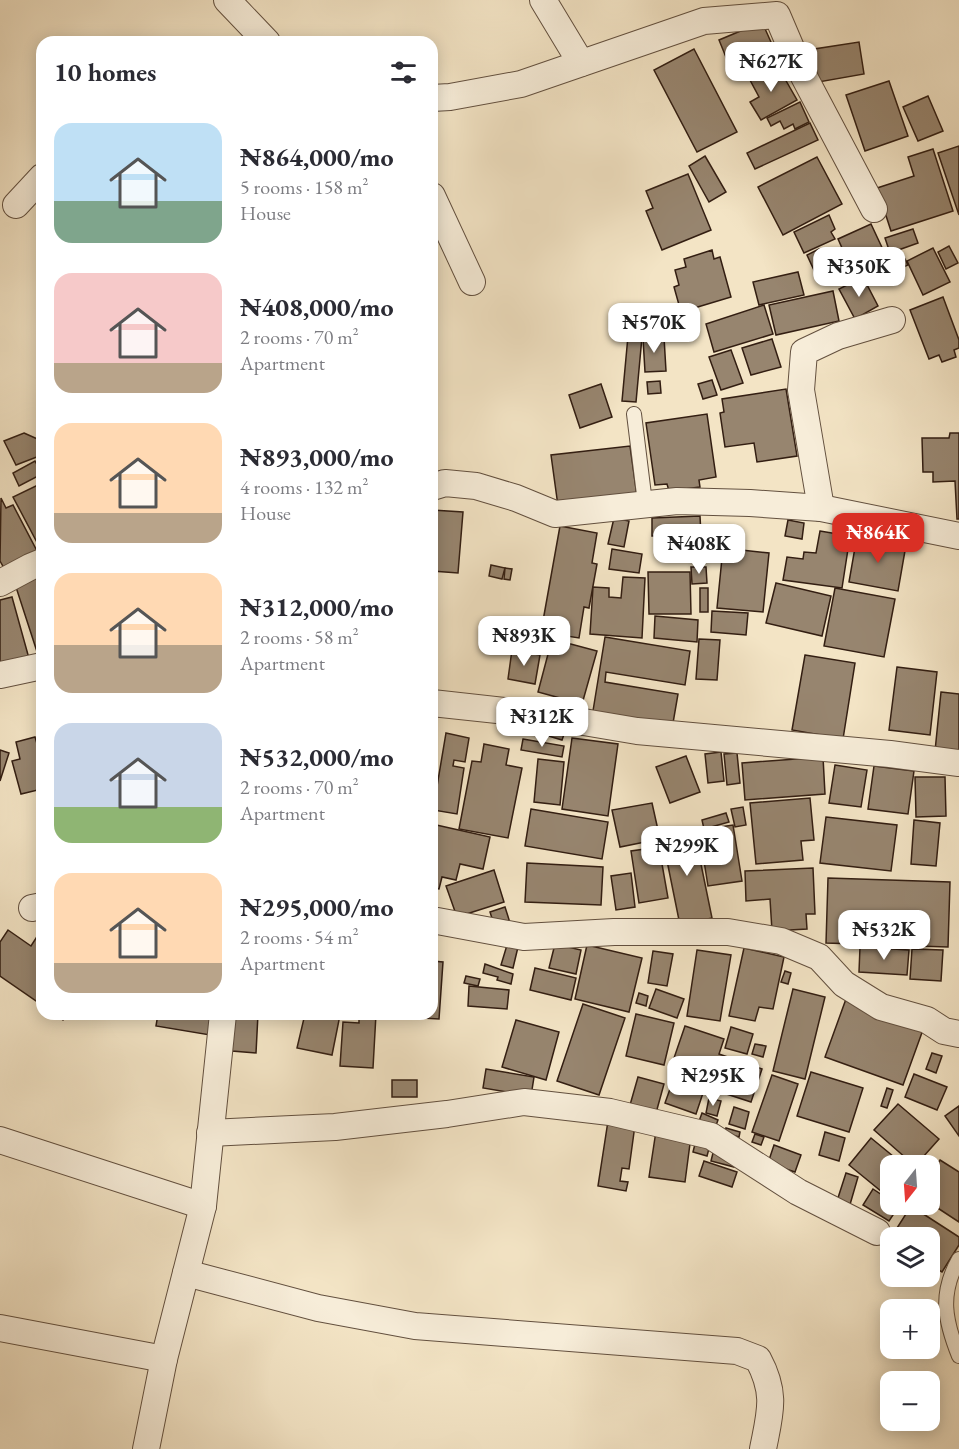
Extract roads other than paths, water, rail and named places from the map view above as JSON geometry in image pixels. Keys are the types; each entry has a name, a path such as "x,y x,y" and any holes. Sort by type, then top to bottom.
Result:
{"street":[{"path":"227,0 258,36"},
{"path":"543,0 581,63"},
{"path":"438,98 521,84 704,21 737,17 780,7 800,69 874,208"},
{"path":"16,205 36,183"},
{"path":"438,209 472,282"},
{"path":"821,508 801,390 804,352 838,336 892,320"},
{"path":"438,485 446,483 476,486 516,498 555,514 677,501 821,508 959,536"},
{"path":"0,583 36,564"},
{"path":"0,675 36,667"},
{"path":"438,704 542,715 637,731 890,754 959,763"},
{"path":"438,921 524,937 614,932 728,932 781,941 819,957 844,984 880,1007 927,1020 944,1031 959,1034"},
{"path":"146,1449 164,1359 203,1206 222,1020"},
{"path":"210,1133 335,1127 524,1102 610,1112 711,1136 798,1192 877,1232"},
{"path":"0,1140 203,1206"},
{"path":"186,1273 318,1308 415,1326 737,1351 758,1359 767,1376 772,1405 763,1449"},
{"path":"0,1328 164,1359"}],"lane":[{"path":"634,414 645,503"},
{"path":"959,1259 951,1273 947,1287 945,1314 959,1356"}]}
